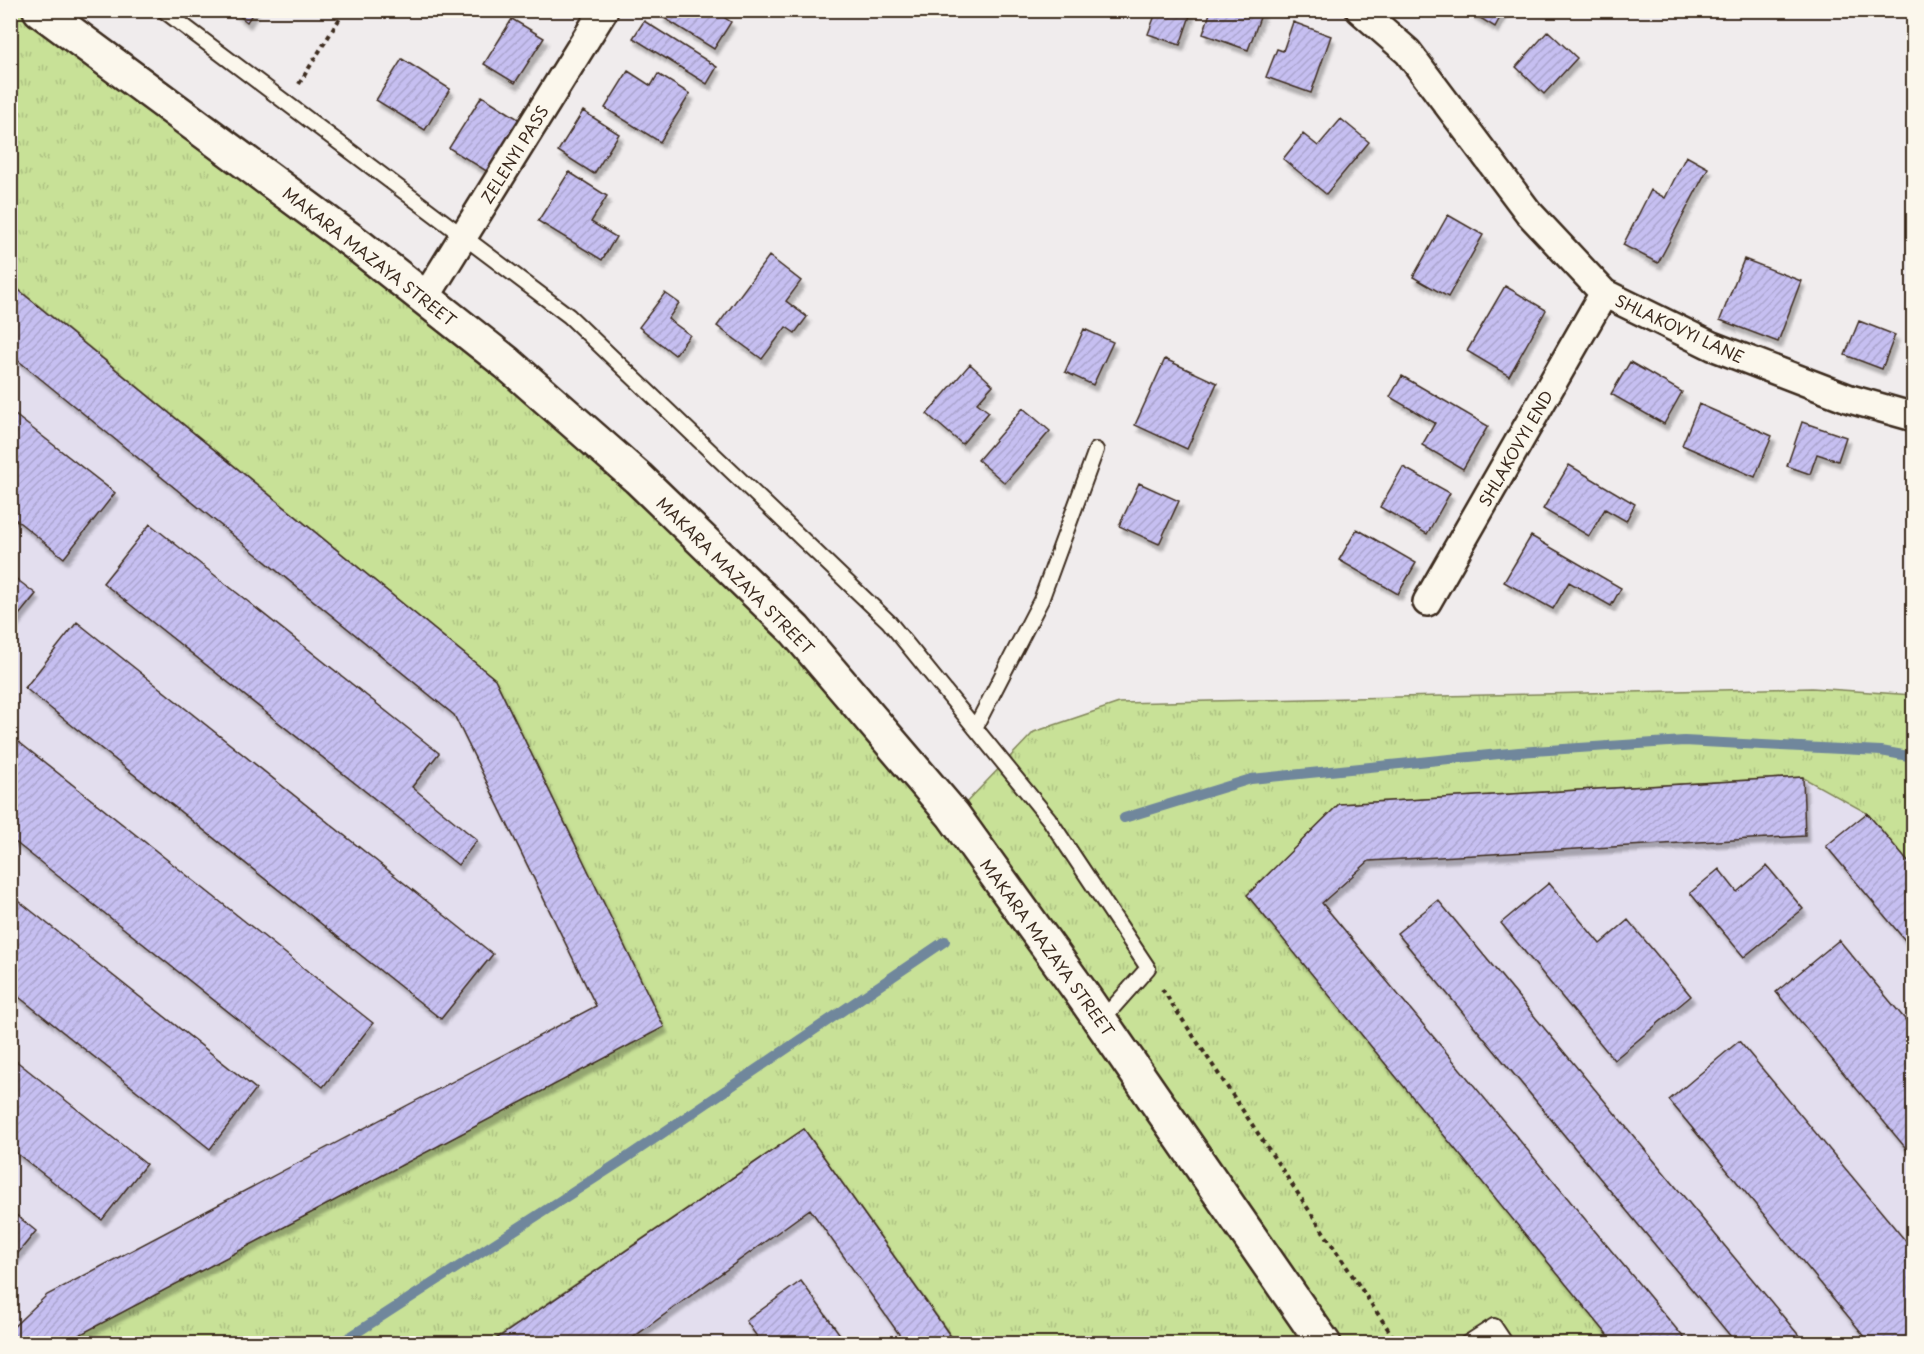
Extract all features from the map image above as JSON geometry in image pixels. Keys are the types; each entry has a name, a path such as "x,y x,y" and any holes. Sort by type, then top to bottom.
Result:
{"main road":[{"name":"MAKARA MAZAYA STREET","path":"40,10 359,246 507,363 638,478 795,630 953,815 1101,1021 1324,1344"}],"street":[{"name":"ZELENYI PASS","path":"425,298 604,10"},
{"name":"SHLAKOVYI LANE","path":"1360,10 1408,52 1529,213 1604,293 1712,346 1850,399 1914,417"},
{"name":"SHLAKOVYI END","path":"1427,602 1604,293"}],"lane":[{"path":"163,10 569,316 897,631 1049,819 1148,968 1101,1021"},
{"path":"975,728 1041,600 1096,450"},
{"path":"1466,1344 1494,1326 1506,1344"}],"path":[{"path":"287,104 345,10"},
{"path":"1148,968 1398,1344"}],"shaded area":[{"path":"10,283 495,679 664,1027 79,1335 71,1343 11,1343"},
{"path":"1803,777 1867,813 1913,869 1913,1343 1615,1343 1247,895 1339,804"},
{"path":"804,1129 956,1343 489,1344"}],"green space":[{"path":"10,11 19,11 350,257 498,373 628,488 785,640 942,823 1071,1002 1307,1343 956,1343 804,1129 489,1343 71,1343 79,1335 663,1027 495,679 11,283"},
{"path":"1812,688 1913,695 1913,869 1867,813 1802,777 1339,804 1248,895 1615,1343 1335,1343 960,809 1034,732 1119,703"}],"building":[{"path":"232,10 255,10 247,22"},
{"path":"665,10 713,10 731,22 714,49 661,16"},
{"path":"1157,10 1192,10 1180,45 1148,34"},
{"path":"1211,10 1262,12 1248,50 1203,34"},
{"path":"1467,10 1504,10 1495,27"},
{"path":"512,19 544,38 515,83 484,64"},
{"path":"644,21 717,67 707,84 633,38"},
{"path":"1293,22 1331,36 1311,93 1266,77 1277,49 1283,51"},
{"path":"1548,31 1577,58 1544,94 1516,67"},
{"path":"402,59 450,89 425,130 376,100"},
{"path":"628,71 651,86 658,74 690,94 660,142 605,108"},
{"path":"482,96 520,120 488,172 449,148"},
{"path":"583,111 619,134 594,174 558,151"},
{"path":"1341,119 1369,142 1326,194 1283,159 1303,134 1318,146"},
{"path":"1686,156 1708,168 1658,263 1623,245 1651,190 1665,198"},
{"path":"569,172 607,196 591,222 616,237 602,260 538,221"},
{"path":"1448,215 1483,235 1448,297 1413,277"},
{"path":"769,256 801,281 786,301 807,317 795,333 786,327 762,359 717,326"},
{"path":"1744,259 1801,281 1778,342 1720,320"},
{"path":"10,283 495,679 664,1027 79,1335 71,1344 10,1344 10,1330 47,1295 596,1006 454,715 10,354"},
{"path":"1505,286 1546,310 1509,376 1467,351"},
{"path":"665,293 679,303 668,319 690,335 675,355 639,327"},
{"path":"1859,321 1895,335 1882,369 1845,355"},
{"path":"1084,329 1113,342 1093,385 1065,372"},
{"path":"1165,359 1217,383 1187,449 1135,425"},
{"path":"1630,362 1682,392 1664,424 1611,394"},
{"path":"970,364 993,385 977,403 989,412 962,444 927,414"},
{"path":"1402,376 1488,426 1463,469 1422,445 1435,423 1390,397"},
{"path":"1699,404 1772,436 1755,477 1682,445"},
{"path":"1023,408 1050,431 1005,483 978,460"},
{"path":"10,411 115,493 64,558 10,515"},
{"path":"1802,422 1846,437 1838,461 1817,454 1810,474 1787,466"},
{"path":"1569,465 1635,504 1626,521 1605,509 1589,536 1543,509"},
{"path":"1403,467 1450,493 1427,534 1380,507"},
{"path":"1139,483 1179,501 1159,544 1119,526"},
{"path":"150,524 439,753 412,787 477,840 458,865 103,583"},
{"path":"1357,529 1416,563 1398,594 1339,560"},
{"path":"1531,536 1621,588 1611,606 1569,582 1553,609 1504,582"},
{"path":"10,574 36,594 10,626"},
{"path":"77,622 493,954 441,1019 25,688"},
{"path":"10,735 373,1023 323,1087 10,838"},
{"path":"1803,777 1805,836 1369,861 1322,903 1689,1344 1615,1344 1247,895 1339,804"},
{"path":"1867,813 1914,869 1914,951 1826,846"},
{"path":"1767,866 1803,909 1744,957 1690,893 1719,869 1737,892"},
{"path":"1549,883 1600,944 1628,920 1691,996 1614,1060 1501,923"},
{"path":"10,894 256,1089 210,1149 10,990"},
{"path":"1438,900 1806,1344 1737,1344 1397,933"},
{"path":"1839,940 1914,1030 1914,1158 1776,992"},
{"path":"1739,1041 1914,1251 1914,1344 1871,1344 1669,1100"},
{"path":"10,1056 146,1164 102,1220 10,1148"},
{"path":"804,1129 956,1344 906,1344 810,1209 624,1344 489,1344"},
{"path":"10,1210 36,1231 10,1263"},
{"path":"801,1281 847,1344 762,1344 746,1321"}],"waterway":[{"path":"1124,818 1251,779 1519,752 1684,741 1881,751 1914,757"},
{"path":"339,1344 623,1160 945,941"}]}
